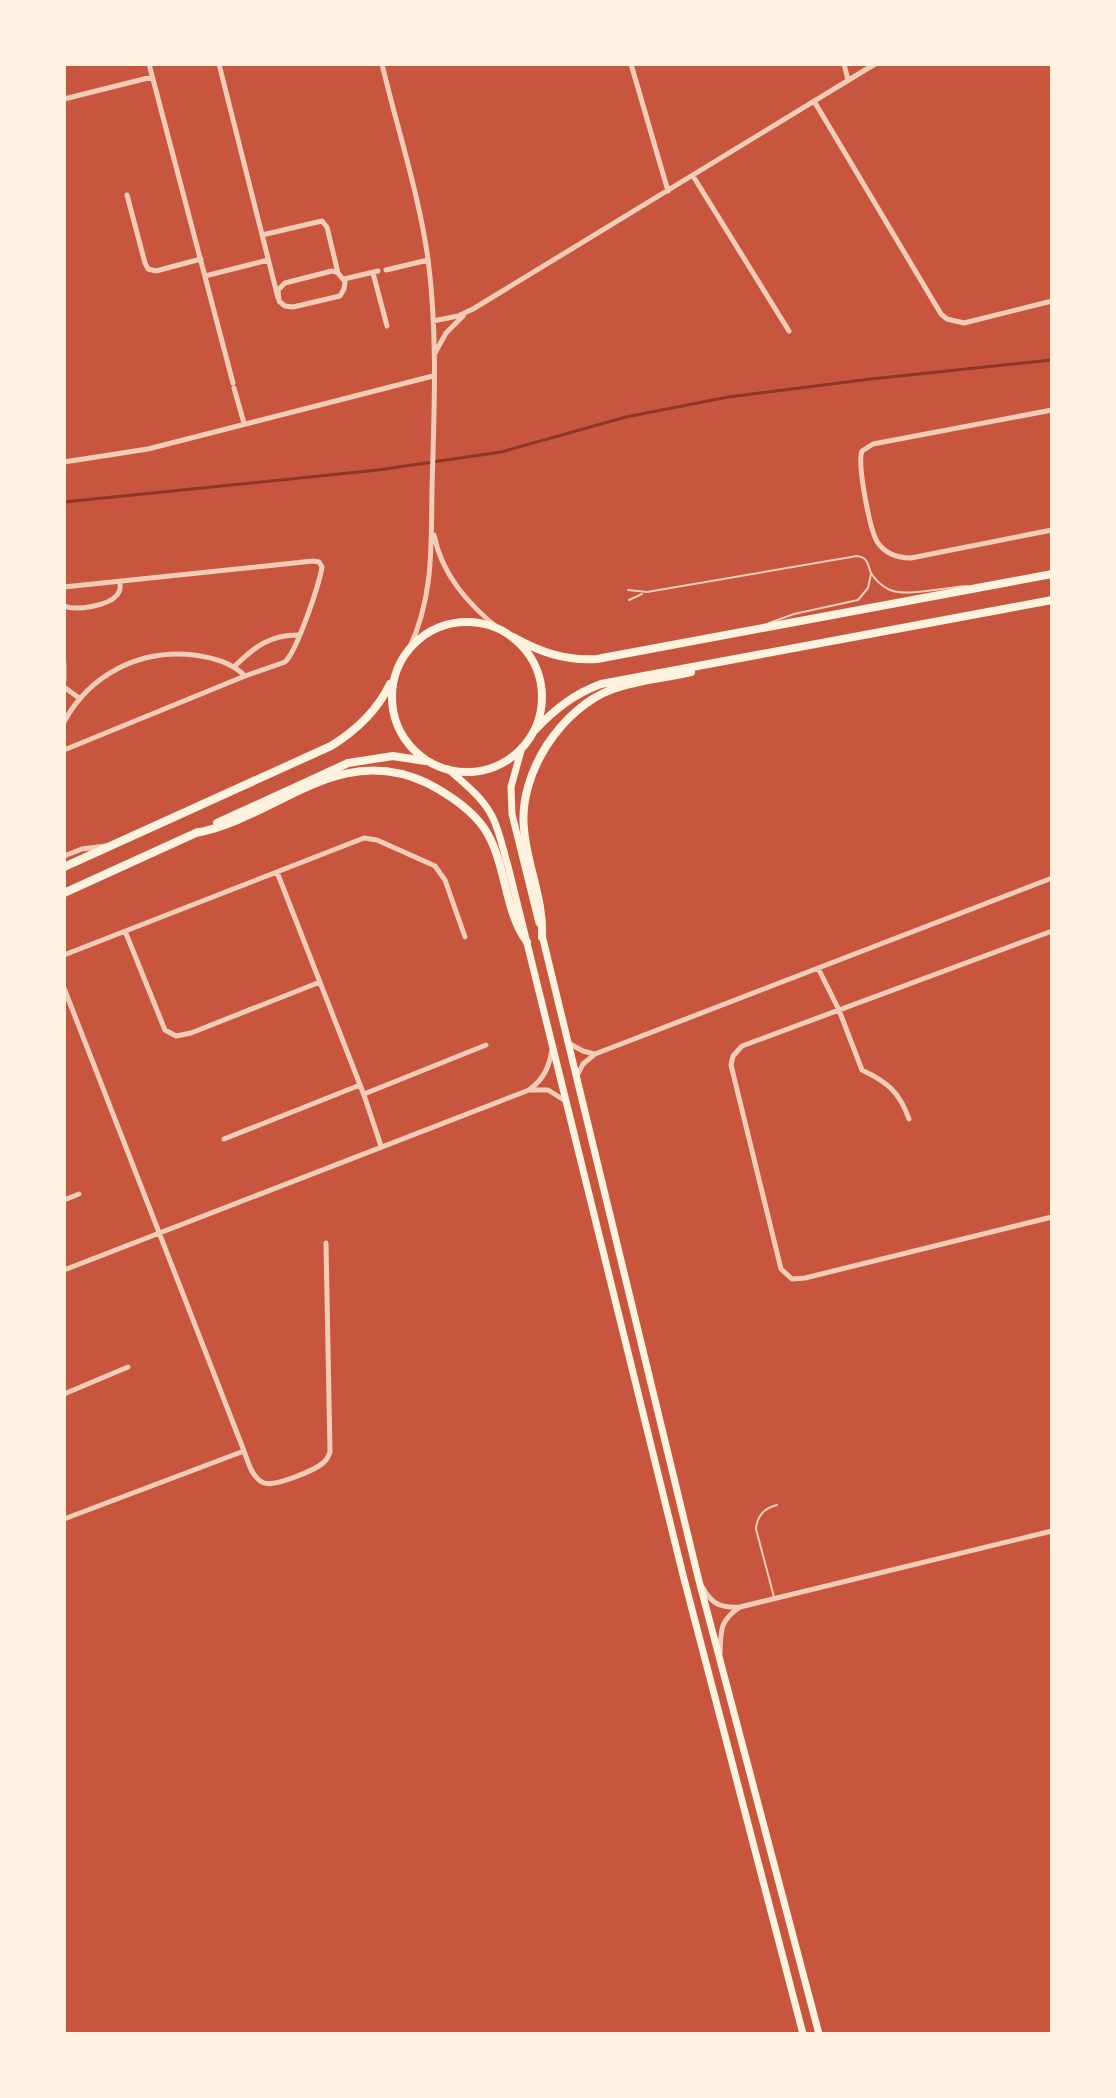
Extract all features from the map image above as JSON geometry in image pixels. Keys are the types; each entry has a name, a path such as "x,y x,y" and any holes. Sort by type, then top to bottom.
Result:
{"main road":[{"path":"64,867 347,736 373,712 409,649 441,626 461,622 480,623 499,629 543,652 584,660 615,657 1052,574"},
{"path":"64,893 348,763 393,756 465,772 482,771 499,765 514,756 535,730 567,700 601,684 1052,600"},
{"path":"513,637 528,652 538,670 542,710 535,730"},
{"path":"542,937 540,906 525,840 524,804 532,774 555,733 578,708 610,690 715,668 729,661"},
{"path":"395,672 392,694 394,715 402,735 416,752 434,764"},
{"path":"522,747 511,787 512,814 698,1577 819,2034"},
{"path":"448,769 475,794 493,819 508,866 683,1575 803,2034"},
{"path":"196,833 227,825 335,776 366,770 401,773 448,795 484,828 499,861 518,925 527,942"}],"street":[{"path":"149,64 244,423"},
{"path":"219,64 278,298 289,308 336,297 344,289 344,279 332,271 285,283 278,290 278,298"},
{"path":"382,64 420,214 433,321 430,580 420,624 409,649"},
{"path":"631,64 668,191"},
{"path":"844,64 848,80"},
{"path":"434,354 446,333 473,309 875,64"},
{"path":"64,99 152,77"},
{"path":"814,101 941,314 947,319 964,323 1052,301"},
{"path":"693,176 789,331"},
{"path":"127,195 148,269 156,271 201,259"},
{"path":"262,235 322,221 327,227 338,273"},
{"path":"205,276 268,260"},
{"path":"386,270 428,260"},
{"path":"344,279 375,272 387,326"},
{"path":"433,321 450,319 473,309"},
{"path":"64,462 148,449 433,376"},
{"path":"1052,410 873,444 862,451 860,463 872,531 880,546 894,556 911,558 1052,530"},
{"path":"432,522 436,545 454,583 467,600 499,629"},
{"path":"64,587 316,561 322,570 300,635 285,662 64,750"},
{"path":"64,606 71,609 88,607 113,598 120,591 120,581"},
{"path":"235,666 262,643 275,637 300,635"},
{"path":"64,722 80,699 104,676 135,660 168,654 202,656 235,666 245,676"},
{"path":"64,664 64,680"},
{"path":"64,687 80,699"},
{"path":"64,955 360,839 377,840 431,863 439,870 465,937"},
{"path":"64,856 91,847 110,846"},
{"path":"277,872 381,1146"},
{"path":"576,1077 583,1064 595,1054 1052,878"},
{"path":"125,931 165,1030 176,1036 191,1033 320,982"},
{"path":"1052,931 742,1046 733,1056 731,1065 781,1269 792,1279 1052,1217"},
{"path":"818,968 839,1010 862,1070 886,1082 904,1105 909,1119"},
{"path":"64,988 244,1451 255,1476 265,1483 277,1483 320,1465 329,1456 326,1243"},
{"path":"567,1042 577,1049 595,1054"},
{"path":"364,1095 486,1045"},
{"path":"64,1270 529,1090 546,1072 552,1049"},
{"path":"224,1139 360,1085"},
{"path":"529,1090 548,1090 564,1100"},
{"path":"64,1200 79,1194"},
{"path":"64,1394 128,1367"},
{"path":"64,1519 244,1451"},
{"path":"698,1577 711,1602 725,1607 740,1607 1052,1531"},
{"path":"720,1656 723,1624 740,1607"}],"lane":[{"path":"629,600 647,592 857,556 867,559 871,573 883,586 900,592 984,587"},
{"path":"758,630 794,614 858,600 868,588 871,573"},
{"path":"628,590 647,592"},
{"path":"774,1598 756,1529 762,1513 777,1505"}],"waterway":[{"path":"64,502 378,470 501,452 626,417 728,397 1052,360"}]}
